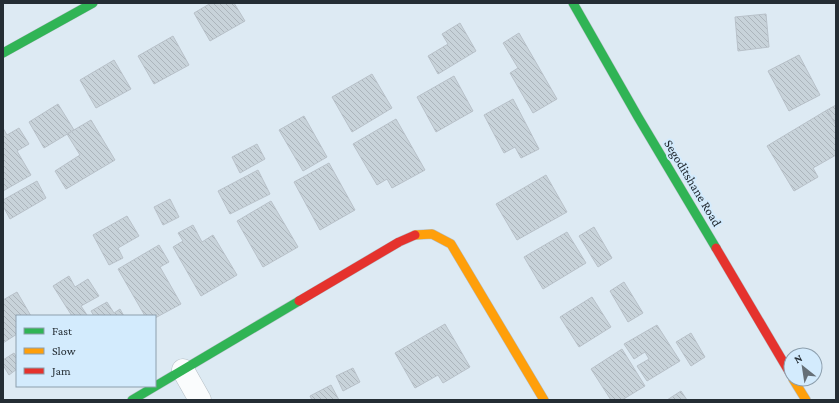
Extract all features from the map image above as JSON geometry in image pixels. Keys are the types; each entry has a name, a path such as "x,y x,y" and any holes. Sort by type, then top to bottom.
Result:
{"street":[{"path":"5,47 93,3"},
{"name":"Segoditshane Road","path":"573,3 638,117 783,362"},
{"path":"156,386 399,242 415,235 432,234 451,244 544,400"},
{"path":"183,370 200,400"},
{"path":"132,400 154,387"},
{"path":"798,387 806,400"}],"building":[{"path":"211,3 234,3 245,21 210,41 194,13"},
{"path":"766,14 769,47 738,51 735,17"},
{"path":"460,23 476,51 438,74 428,56 448,44 442,34"},
{"path":"519,33 557,99 533,113 510,73 518,68 503,43"},
{"path":"173,36 189,65 154,84 138,56"},
{"path":"799,55 820,95 789,111 768,71"},
{"path":"114,60 131,89 96,108 80,80"},
{"path":"372,74 392,108 352,132 332,97"},
{"path":"454,76 473,111 436,132 417,97"},
{"path":"513,99 539,149 521,158 515,147 504,153 484,115"},
{"path":"58,104 74,130 44,148 29,122"},
{"path":"836,105 836,125 827,110"},
{"path":"827,110 836,125 836,155 813,168 818,177 794,191 767,146"},
{"path":"304,116 327,157 303,171 279,130"},
{"path":"396,119 425,170 392,188 387,179 377,185 353,144"},
{"path":"91,120 115,160 66,189 55,171 80,155 67,134"},
{"path":"3,128 7,135 19,128 29,144 17,151 31,175 3,191"},
{"path":"257,144 265,159 240,173 232,157"},
{"path":"329,163 355,210 320,230 294,182"},
{"path":"258,170 270,194 230,214 218,191"},
{"path":"546,175 567,212 517,240 496,204"},
{"path":"37,181 46,198 10,219 3,206 3,200"},
{"path":"170,199 179,217 163,225 154,207"},
{"path":"271,201 298,247 263,267 237,221"},
{"path":"127,216 139,236 118,248 123,258 109,265 93,235"},
{"path":"193,225 202,242 213,235 237,275 201,296 173,247 183,241 178,233"},
{"path":"594,227 612,258 598,267 579,236"},
{"path":"567,232 586,263 543,289 524,257"},
{"path":"159,245 169,262 160,267 181,304 156,317 156,315 144,315 118,269"},
{"path":"69,276 75,287 88,279 99,296 81,306 87,315 71,315 53,286"},
{"path":"624,282 643,313 628,322 610,291"},
{"path":"17,292 30,315 16,315 16,335 3,343 3,300"},
{"path":"592,297 611,327 579,347 560,317"},
{"path":"107,302 114,313 120,309 123,315 93,315 91,311"},
{"path":"445,324 470,367 443,383 438,375 415,388 395,353"},
{"path":"657,325 680,361 647,381 637,366 649,359 645,352 634,359 624,344"},
{"path":"691,333 705,357 691,366 676,342"},
{"path":"622,349 645,386 622,400 611,400 591,369"},
{"path":"14,353 16,356 16,370 9,375 3,365 3,360"},
{"path":"353,368 360,382 343,391 336,376"},
{"path":"331,385 339,400 312,400 310,396"},
{"path":"681,391 687,400 667,400"}],"traffic: fast":[{"path":"3,53 93,3"},
{"path":"573,3 638,117 716,248"},
{"path":"156,386 299,301"},
{"path":"132,400 154,387"}],"traffic: slow":[{"path":"415,235 432,234 451,244 544,400"},
{"path":"798,387 806,400"}],"traffic: jam":[{"path":"299,301 399,242 415,235"},
{"path":"716,248 783,361"}]}
